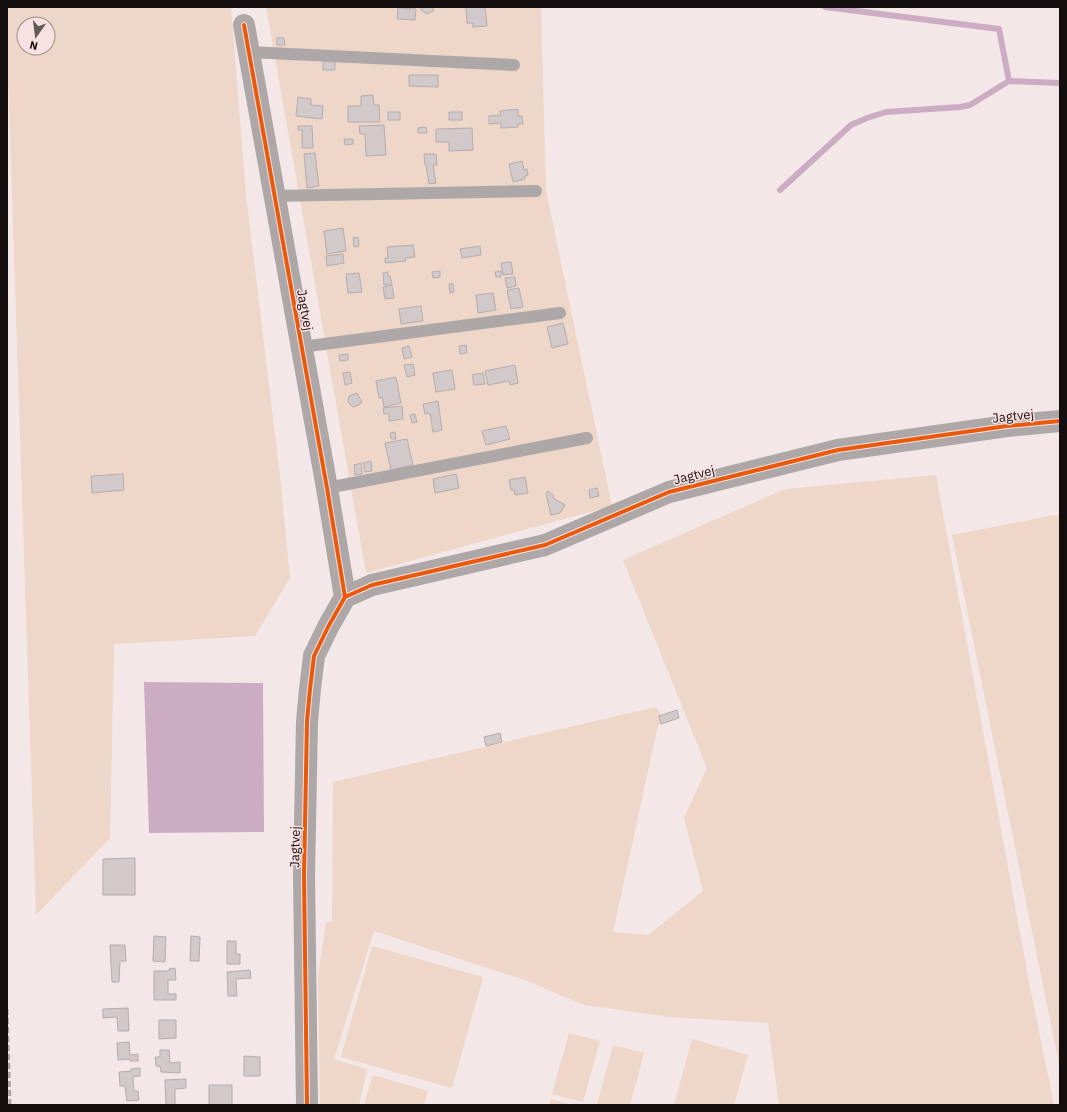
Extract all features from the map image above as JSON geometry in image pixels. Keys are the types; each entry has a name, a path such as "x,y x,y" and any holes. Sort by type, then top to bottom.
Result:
{"street":[{"name":"Jagtvej","path":"244,25 327,488 345,598"},
{"name":"Jagtvej","path":"307,1105 304,876 308,708 314,656 328,627 345,598 372,585 545,545 669,492 838,450 1006,426 1060,421"}],"lane":[{"path":"248,52 514,65"},
{"path":"274,196 536,191"},
{"path":"301,347 560,313"},
{"path":"327,488 587,438"}],"shaded area":[{"path":"7,7 231,7 246,195 280,476 290,578 255,636 114,644 110,838 36,915"},
{"path":"266,7 541,7 546,191 612,506 366,573"},
{"path":"936,475 1029,982 1054,1105 779,1105 768,1023 670,1017 584,1005 525,980 374,931 334,1059 367,1069 359,1105 320,1105 318,976 326,923 332,921 333,782 656,707 661,715 659,716 661,724 658,725 613,932 648,935 703,891 684,818 707,768 623,560 785,489"},
{"path":"1060,514 1060,1070 952,535"},
{"path":"144,682 263,683 264,832 149,833"},
{"path":"372,946 483,977 452,1088 341,1057"},
{"path":"569,1033 600,1041 583,1102 552,1094"},
{"path":"692,1039 748,1055 734,1105 674,1105"},
{"path":"613,1045 644,1053 630,1105 597,1105"},
{"path":"373,1075 428,1091 424,1105 364,1105"},
{"path":"551,1099 572,1105 549,1105"}],"building":[{"path":"421,7 433,7 433,11 427,14 421,10"},
{"path":"466,7 485,7 487,26 473,27 473,23 467,23"},
{"path":"398,8 416,9 415,20 397,19"},
{"path":"277,38 284,38 285,45 277,45"},
{"path":"323,61 335,61 335,70 323,70"},
{"path":"409,75 438,75 438,87 409,86"},
{"path":"373,95 374,105 379,105 380,122 348,122 348,106 361,106 361,96"},
{"path":"298,97 311,99 311,105 323,106 322,119 296,116"},
{"path":"518,109 518,116 522,116 523,124 518,124 518,127 501,128 501,123 489,124 489,116 501,115 500,111"},
{"path":"388,112 400,112 400,120 388,120"},
{"path":"449,112 462,112 462,120 449,120"},
{"path":"384,125 386,155 366,156 365,134 360,134 359,126"},
{"path":"298,126 312,126 313,148 302,148 302,130 298,130"},
{"path":"426,127 427,133 418,133 418,128"},
{"path":"472,128 473,150 449,151 449,142 436,142 436,129"},
{"path":"344,139 353,139 353,144 345,145"},
{"path":"315,153 319,186 307,188 304,154"},
{"path":"424,154 436,154 437,165 433,165 436,183 429,184"},
{"path":"522,161 524,170 527,169 528,175 525,176 525,179 513,182 509,164"},
{"path":"343,228 346,251 327,254 324,231"},
{"path":"358,237 359,246 354,247 353,238"},
{"path":"413,245 415,257 405,258 406,261 385,263 385,258 388,258 387,247"},
{"path":"480,246 481,255 462,258 460,249"},
{"path":"343,254 344,263 327,266 326,256"},
{"path":"511,262 513,274 503,275 501,263"},
{"path":"440,271 440,277 433,278 432,272"},
{"path":"501,271 501,277 496,277 495,272"},
{"path":"388,272 388,276 390,276 392,284 384,285 383,273"},
{"path":"359,273 362,292 348,293 346,274"},
{"path":"515,277 516,286 507,288 505,278"},
{"path":"449,284 453,284 454,292 450,293"},
{"path":"392,285 394,298 385,299 383,287"},
{"path":"519,288 523,307 511,309 507,290"},
{"path":"493,293 496,310 478,313 476,295"},
{"path":"421,306 423,321 401,324 399,309"},
{"path":"563,323 568,344 552,348 547,327"},
{"path":"466,345 467,353 460,354 459,346"},
{"path":"409,346 412,357 404,359 402,348"},
{"path":"348,354 348,360 340,361 339,355"},
{"path":"413,364 415,375 407,377 404,365"},
{"path":"515,365 518,383 510,385 509,381 488,385 485,371"},
{"path":"452,370 455,389 436,392 433,373"},
{"path":"350,372 352,383 345,385 343,373"},
{"path":"483,373 485,384 474,385 472,375"},
{"path":"396,377 401,403 384,407 382,397 379,398 376,381"},
{"path":"357,393 362,402 353,407 348,402 349,396"},
{"path":"438,401 442,430 433,432 430,413 425,414 423,404"},
{"path":"402,406 403,419 389,421 389,413 384,414 383,408"},
{"path":"415,414 417,422 412,423 410,415"},
{"path":"506,426 510,439 486,445 482,431"},
{"path":"395,432 396,439 391,439 390,433"},
{"path":"407,439 413,465 391,470 385,443"},
{"path":"371,461 372,471 365,472 363,463"},
{"path":"361,463 362,474 355,475 354,465"},
{"path":"123,474 124,490 92,493 91,476"},
{"path":"456,474 459,488 435,493 433,479"},
{"path":"525,477 528,493 515,495 514,490 511,490 509,480"},
{"path":"597,488 599,496 590,498 589,490"},
{"path":"548,491 554,496 553,498 565,505 560,513 551,515 546,494"},
{"path":"677,710 679,718 661,724 659,716"},
{"path":"500,733 502,742 486,746 484,737"},
{"path":"135,858 135,895 103,895 103,859"},
{"path":"154,936 166,937 165,962 153,961"},
{"path":"191,936 200,937 199,961 190,961"},
{"path":"227,941 236,941 236,954 240,954 240,964 227,964"},
{"path":"110,945 125,945 126,961 120,961 119,982 112,982"},
{"path":"175,968 176,980 168,980 168,994 176,994 176,1000 154,1000 154,971 169,971 169,969"},
{"path":"250,970 251,978 236,979 237,996 228,996 227,972"},
{"path":"128,1008 129,1031 118,1031 117,1017 103,1018 103,1009"},
{"path":"159,1020 176,1020 176,1038 159,1039"},
{"path":"129,1042 130,1055 138,1054 138,1061 130,1061 130,1059 118,1060 117,1043"},
{"path":"160,1050 169,1050 170,1063 180,1062 180,1073 161,1072 160,1066 156,1066 155,1057 160,1057"},
{"path":"244,1056 260,1057 260,1076 244,1076"},
{"path":"140,1068 140,1076 133,1077 134,1091 138,1091 139,1100 127,1101 125,1086 120,1086 119,1072 131,1071 131,1069"},
{"path":"186,1079 186,1088 175,1089 175,1105 166,1105 165,1080"},
{"path":"209,1085 232,1085 232,1105 209,1105"}],"waterway":[{"path":"825,7 999,29 1009,81 1060,83"},
{"path":"780,190 851,125 886,112 970,105 1009,81"}],"railway":[{"path":"7,1009 10,1105"}],"cycle path":[{"path":"244,25 327,488 345,597 314,656 307,721 304,876 307,1105"},
{"path":"345,597 372,585 545,545 669,492 838,450 1007,426 1060,421"}]}
